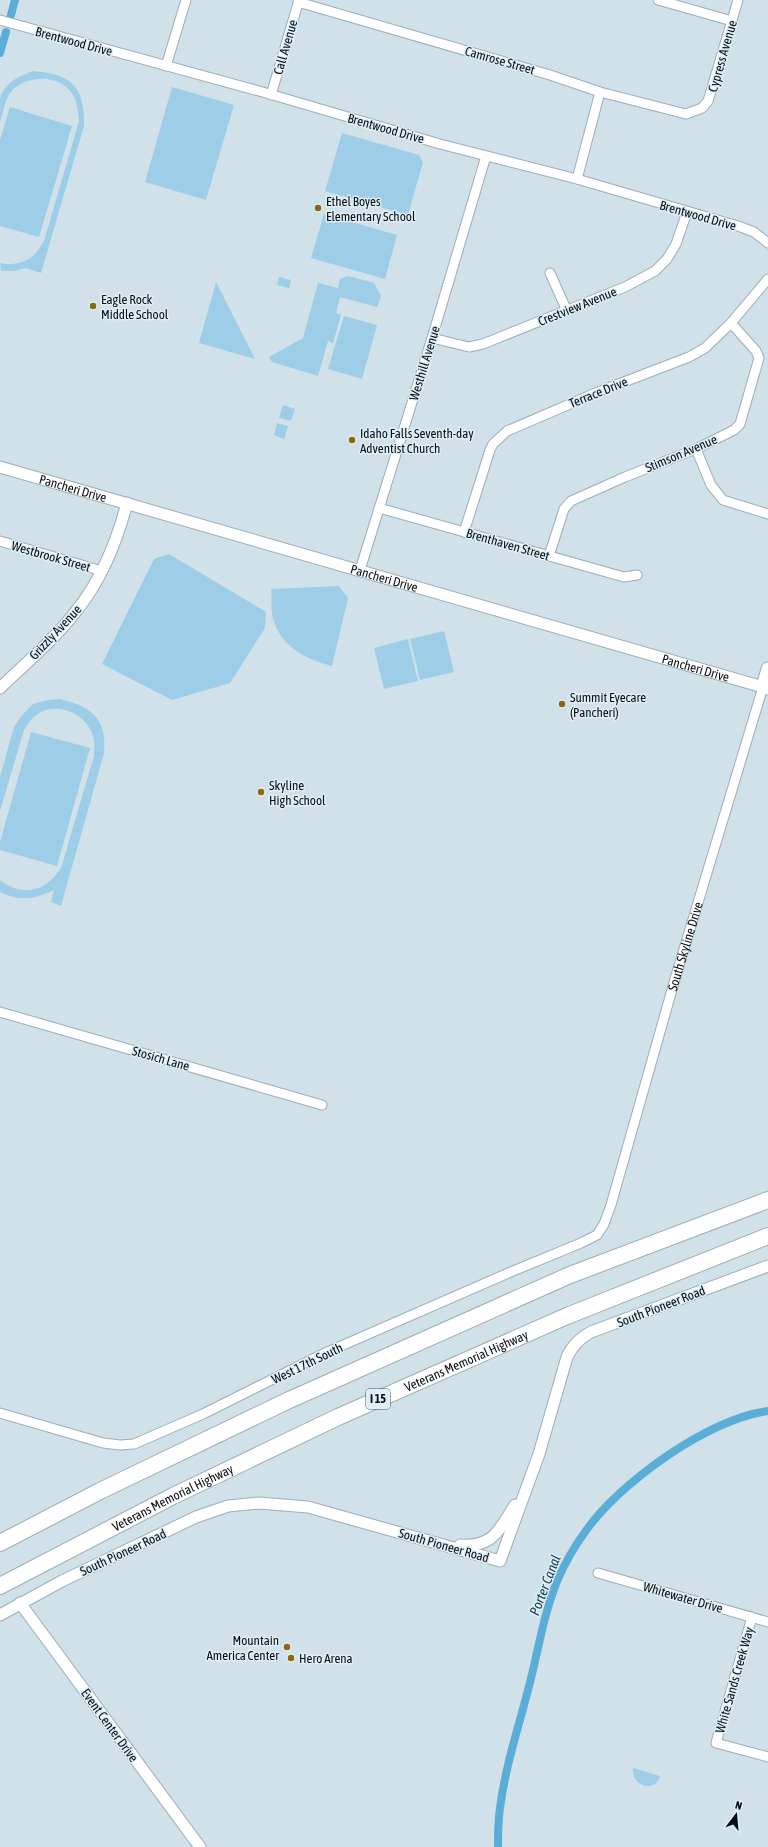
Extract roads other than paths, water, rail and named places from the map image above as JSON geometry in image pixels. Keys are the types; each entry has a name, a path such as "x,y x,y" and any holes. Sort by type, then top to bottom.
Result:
{"highway":[{"path":"0,1544 100,1491 301,1394 570,1275 768,1200"},
{"name":"Veterans Memorial Highway","path":"0,1586 173,1496 338,1417 567,1316 768,1236"}],"main road":[{"name":"South Skyline Drive","path":"765,687 768,669"}],"street":[{"path":"166,66 186,0"},
{"path":"658,0 732,21"},
{"name":"Cypress Avenue","path":"701,109 708,101 738,0"},
{"name":"Camrose Street","path":"299,1 550,75 600,92 686,114 701,109"},
{"name":"Call Avenue","path":"271,95 299,1"},
{"name":"Brentwood Drive","path":"0,20 486,156 577,179 738,226 754,232 768,243"},
{"path":"577,179 600,92"},
{"name":"Westhill Avenue","path":"360,570 432,338 486,156"},
{"name":"Crestview Avenue","path":"432,338 469,347 483,344 625,287 656,271 667,259 676,244 687,212"},
{"path":"550,273 566,311"},
{"name":"Terrace Drive","path":"464,532 490,450 493,444 507,431 598,392 689,357 705,348 731,323 768,279"},
{"name":"Stimson Avenue","path":"549,556 564,509 571,501 625,477 696,449 734,430 740,424 759,358 756,351 731,323"},
{"path":"696,449 711,485 723,500 768,514"},
{"name":"Pancheri Drive","path":"0,467 765,687"},
{"name":"Grizzly Avenue","path":"0,688 74,615 102,571 123,520 127,503"},
{"name":"Brenthaven Street","path":"379,508 624,578 637,576"},
{"name":"Westbrook Street","path":"0,541 102,571"},
{"name":"South Skyline Drive","path":"604,1224 611,1205 675,979 765,687"},
{"name":"Stosich Lane","path":"0,1012 322,1105"},
{"name":"West 17th South","path":"0,1413 102,1443 120,1445 134,1444 203,1414 325,1353 581,1243 596,1235 604,1224"},
{"name":"South Pioneer Road","path":"0,1615 62,1581 190,1520 228,1506 259,1503 308,1507 500,1560 539,1454 567,1357 572,1346 582,1337 768,1266"},
{"path":"441,1544 469,1545 487,1542 493,1538 527,1488"},
{"name":"Whitewater Drive","path":"598,1573 768,1622"},
{"name":"Event Center Drive","path":"20,1604 200,1847"},
{"name":"White Sands Creek Way","path":"752,1617 716,1743 768,1758"}],"waterway":[{"path":"11,15 15,0"},
{"path":"0,53 6,32"},
{"name":"Porter Canal","path":"498,1847 499,1813 512,1749 553,1593 558,1579 573,1549 600,1513 642,1474 667,1456 719,1426 744,1416 768,1411"}],"place":[{"name":"Ethel Boyes Elementary School","path":"318,208"},
{"name":"Eagle Rock Middle School","path":"93,306"},
{"name":"Idaho Falls Seventh-day Adventist Church","path":"352,440"},
{"name":"Summit Eyecare (Pancheri)","path":"562,704"},
{"name":"Skyline High School","path":"261,792"},
{"name":"Mountain America Center","path":"287,1647"},
{"name":"Hero Arena","path":"291,1658"}]}
